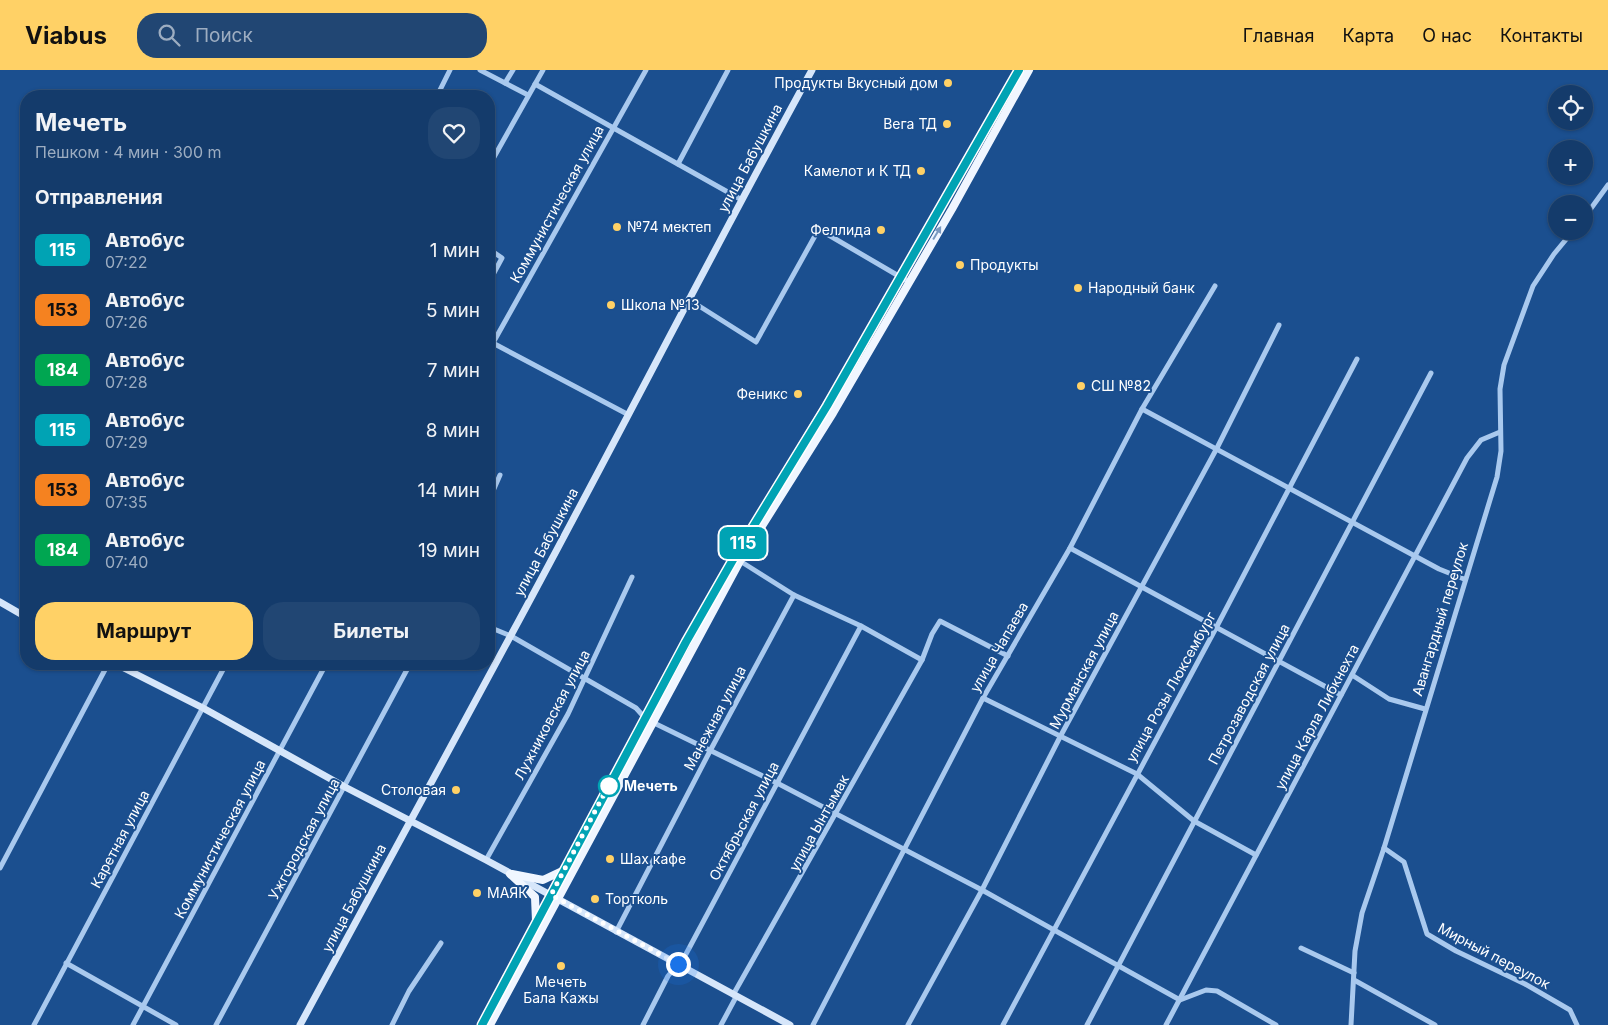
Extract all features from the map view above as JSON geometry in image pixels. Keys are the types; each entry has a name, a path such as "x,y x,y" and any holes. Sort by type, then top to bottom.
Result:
{"main road":[{"path":"490,1025 554,897 729,566 827,406 1019,70"},
{"path":"482,1025 536,923 554,897 564,871 648,720 740,561 833,413 1029,70"},
{"path":"510,874 543,880 564,871"},
{"path":"510,874 535,897 536,923"}],"street":[{"path":"440,90 450,70"},
{"path":"480,70 528,95"},
{"path":"505,83 513,70"},
{"path":"496,154 543,70"},
{"name":"Коммунистическая улица","path":"495,335 646,70"},
{"path":"678,164 728,70"},
{"name":"улица Бабушкина","path":"495,665 627,414 812,70"},
{"path":"535,84 742,200"},
{"path":"1593,206 1608,185"},
{"path":"688,300 756,342 820,230 909,282"},
{"name":"Авангардный переулок","path":"1351,1025 1355,951 1362,913 1384,848 1464,579 1497,477 1501,451 1501,380 1533,286 1566,240"},
{"path":"495,253 502,258 495,271"},
{"name":"улица Чапаева","path":"813,1025 983,698 1070,548 1142,409 1215,286"},
{"name":"Мурманская улица","path":"908,1025 982,890 1060,737 1216,448 1279,324"},
{"path":"495,344 627,414"},
{"name":"улица Розы Люксембург","path":"1003,1025 1216,628 1357,359"},
{"name":"Петрозаводская улица","path":"1087,1025 1431,373"},
{"path":"1142,409 1416,554 1439,569 1464,579"},
{"name":"улица Карла Либкнехта","path":"1166,1025 1467,458 1481,440 1500,432"},
{"path":"495,486 500,475"},
{"path":"1070,548 1341,695"},
{"path":"740,561 794,595 861,626 922,660"},
{"name":"Лужниковская улица","path":"486,860 586,679 632,577"},
{"name":"Манежная улица","path":"616,932 794,595"},
{"path":"0,602 20,613"},
{"name":"улица Ынтымак","path":"722,1025 735,996 922,660 932,634 940,621 1008,656"},
{"name":"Октябрьская улица","path":"643,1025 668,976 686,954 861,626"},
{"path":"495,629 511,636 636,708 648,720 778,783 982,890 1180,1000 1206,990 1217,991 1276,1025"},
{"path":"0,868 105,670"},
{"path":"131,670 790,1025"},
{"name":"Каретная улица","path":"34,1025 223,670"},
{"name":"Коммунистическая улица","path":"133,1025 323,670"},
{"name":"Ужгородская улица","path":"216,1025 407,670"},
{"name":"улица Бабушкина","path":"300,1025 492,670"},
{"path":"1352,674 1389,699 1425,709"},
{"path":"983,698 1136,774 1194,820 1256,855"},
{"name":"Мирный переулок","path":"1384,848 1404,862 1427,934 1456,951 1525,984 1570,1010 1577,1025"},
{"path":"392,1025 409,991 441,944"},
{"path":"1301,948 1354,973"},
{"path":"66,963 176,1025"},
{"path":"1354,980 1434,1025"}],"bus line":[{"name":"115","path":"482,1025 686,642 734,558 827,406 1019,70"}],"place":[{"name":"Продукты Вкусный дом","path":"948,83"},
{"name":"Вега ТД","path":"947,124"},
{"name":"Камелот и К ТД","path":"921,171"},
{"name":"№74 мектеп","path":"617,227"},
{"name":"Феллида","path":"881,230"},
{"name":"Продукты","path":"960,265"},
{"name":"Народный банк","path":"1078,288"},
{"name":"Школа №13","path":"611,305"},
{"name":"СШ №82","path":"1081,386"},
{"name":"Феникс","path":"798,394"},
{"name":"Мечеть","path":"609,786"},
{"name":"Столовая","path":"456,790"},
{"name":"Шах кафе","path":"610,859"},
{"name":"МАЯК","path":"477,893"},
{"name":"Тортколь","path":"595,899"},
{"name":"Мечеть Бала Кажы","path":"561,966"}],"route":[{"path":"609,786 612,779 551,895 678,964"}]}
